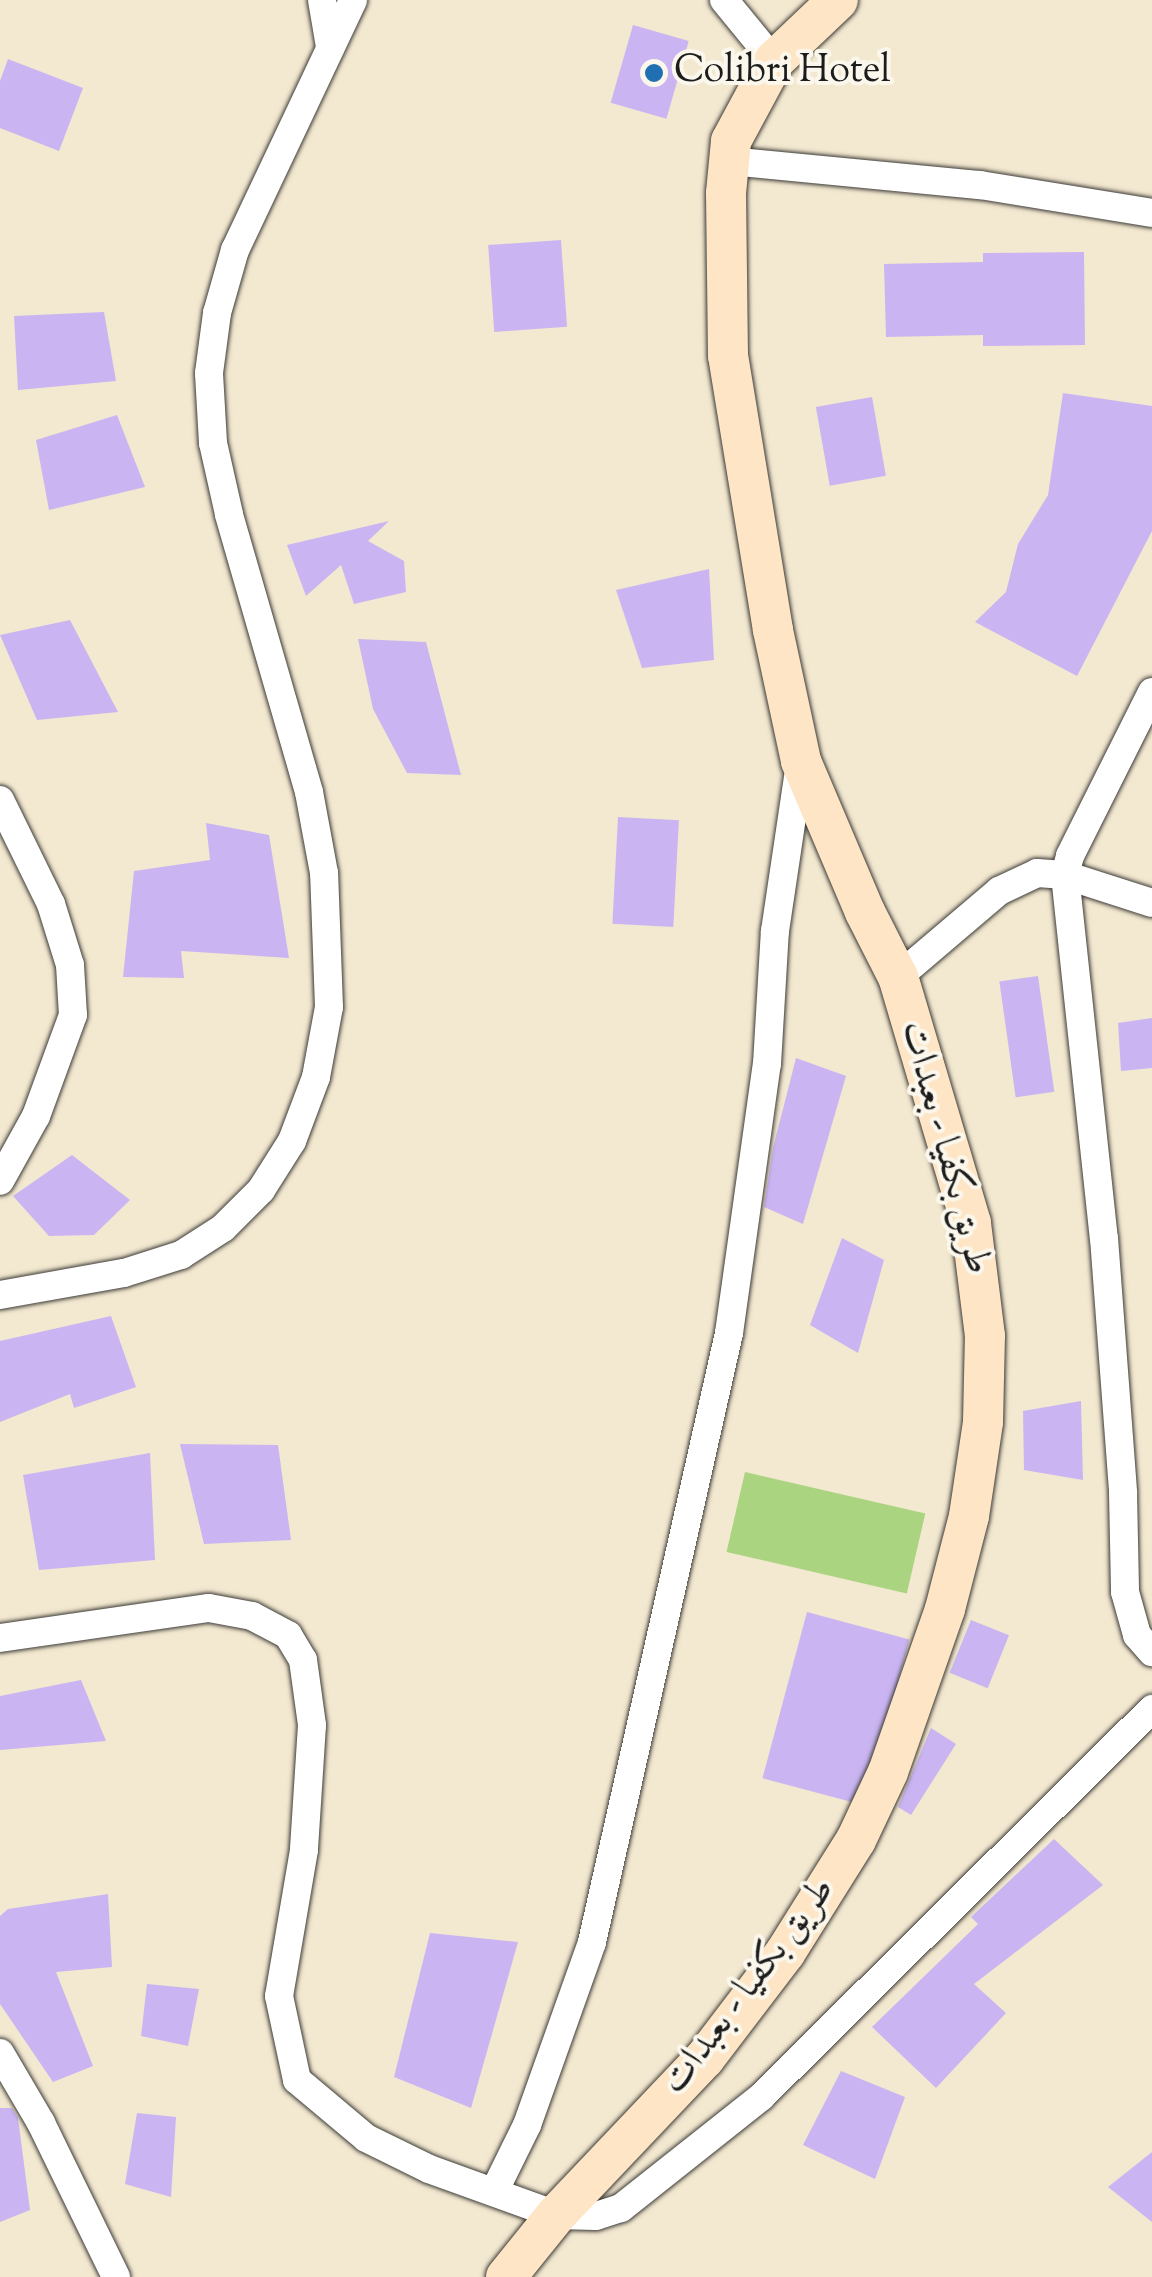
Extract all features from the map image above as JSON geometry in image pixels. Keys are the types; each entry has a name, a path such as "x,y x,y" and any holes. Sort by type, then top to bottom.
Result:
{"main road":[{"name":"طريق بكفيا - بعبدات","path":"506,2277 556,2216 705,2058 822,1900 888,1772 945,1609 972,1497 983,1422 985,1336 972,1223 898,977 864,912 801,760 772,630 728,356 726,193 732,141 744,111 774,61 838,0"}],"street":[{"path":"322,0 330,48"},
{"path":"0,1294 124,1273 182,1255 223,1228 262,1190 292,1141 316,1077 330,1007 324,872 309,792 228,514 213,442 209,374 217,313 234,250 353,0"},
{"path":"727,1 774,61"},
{"path":"730,161 980,185 1152,212"},
{"path":"1152,692 1070,856 1065,875 1104,1238 1123,1493 1125,1592 1137,1634 1152,1652"},
{"path":"494,2192 527,2125 592,1942 730,1332 767,1064 775,931 801,760"},
{"path":"0,800 51,904 70,965 73,1015 36,1116 0,1180"},
{"path":"898,977 999,891 1037,872 1065,875 1152,903"},
{"path":"0,1638 210,1608 252,1616 288,1635 306,1673 312,1725 304,1850 279,1996 297,2080 366,2138 429,2169 556,2216 596,2216 621,2208 761,2097 1152,1709"},
{"path":"0,2053 40,2123 116,2277"}],"green space":[{"path":"745,1472 925,1514 907,1594 727,1552"}],"building":[{"path":"633,25 689,41 666,119 611,103"},
{"path":"8,59 83,88 59,151 0,128 0,81"},
{"path":"561,240 567,327 494,332 488,245"},
{"path":"1084,252 1085,345 983,346 983,335 886,337 884,264 983,262 983,253"},
{"path":"104,312 116,381 18,390 14,316"},
{"path":"1063,393 1152,406 1152,531 1077,676 975,622 1006,592 1018,544 1048,495"},
{"path":"872,397 886,476 830,486 816,407"},
{"path":"117,415 145,487 49,510 36,440"},
{"path":"389,521 368,541 404,561 406,592 354,604 341,565 306,596 287,545"},
{"path":"709,569 714,660 642,668 616,590"},
{"path":"70,620 118,712 37,720 0,635"},
{"path":"358,639 426,642 461,775 407,773 373,709"},
{"path":"618,817 679,820 673,927 612,924"},
{"path":"206,823 269,835 289,958 181,951 184,978 123,977 134,871 210,860"},
{"path":"1038,976 1054,1092 1016,1097 999,981"},
{"path":"1152,1018 1152,1068 1121,1071 1118,1023"},
{"path":"796,1058 846,1076 803,1224 764,1207 773,1148"},
{"path":"72,1155 130,1200 94,1235 49,1236 13,1196"},
{"path":"842,1238 884,1260 858,1353 810,1325"},
{"path":"111,1316 136,1387 74,1408 70,1394 0,1422 0,1341"},
{"path":"1081,1401 1083,1480 1024,1470 1023,1411"},
{"path":"180,1444 278,1445 291,1540 204,1544"},
{"path":"150,1453 155,1560 39,1570 23,1475"},
{"path":"807,1612 909,1639 865,1806 762,1778"},
{"path":"971,1620 1009,1635 988,1688 950,1673"},
{"path":"81,1680 106,1741 0,1750 0,1696"},
{"path":"931,1728 956,1744 911,1815 898,1807"},
{"path":"1054,1839 1103,1885 974,1984 1006,2013 936,2088 872,2027 978,1924 971,1917"},
{"path":"108,1894 112,1967 56,1972 93,2066 53,2082 0,2004 0,1916 8,1909"},
{"path":"430,1933 518,1942 471,2108 394,2077"},
{"path":"147,1984 199,1989 188,2046 141,2036"},
{"path":"841,2071 905,2097 875,2179 803,2145"},
{"path":"0,2108 12,2108 18,2118 30,2210 0,2222"},
{"path":"137,2113 176,2117 171,2197 125,2184"},
{"path":"1152,2152 1152,2222 1108,2187"}],"place":[{"name":"Colibri Hotel","path":"654,73"}]}
